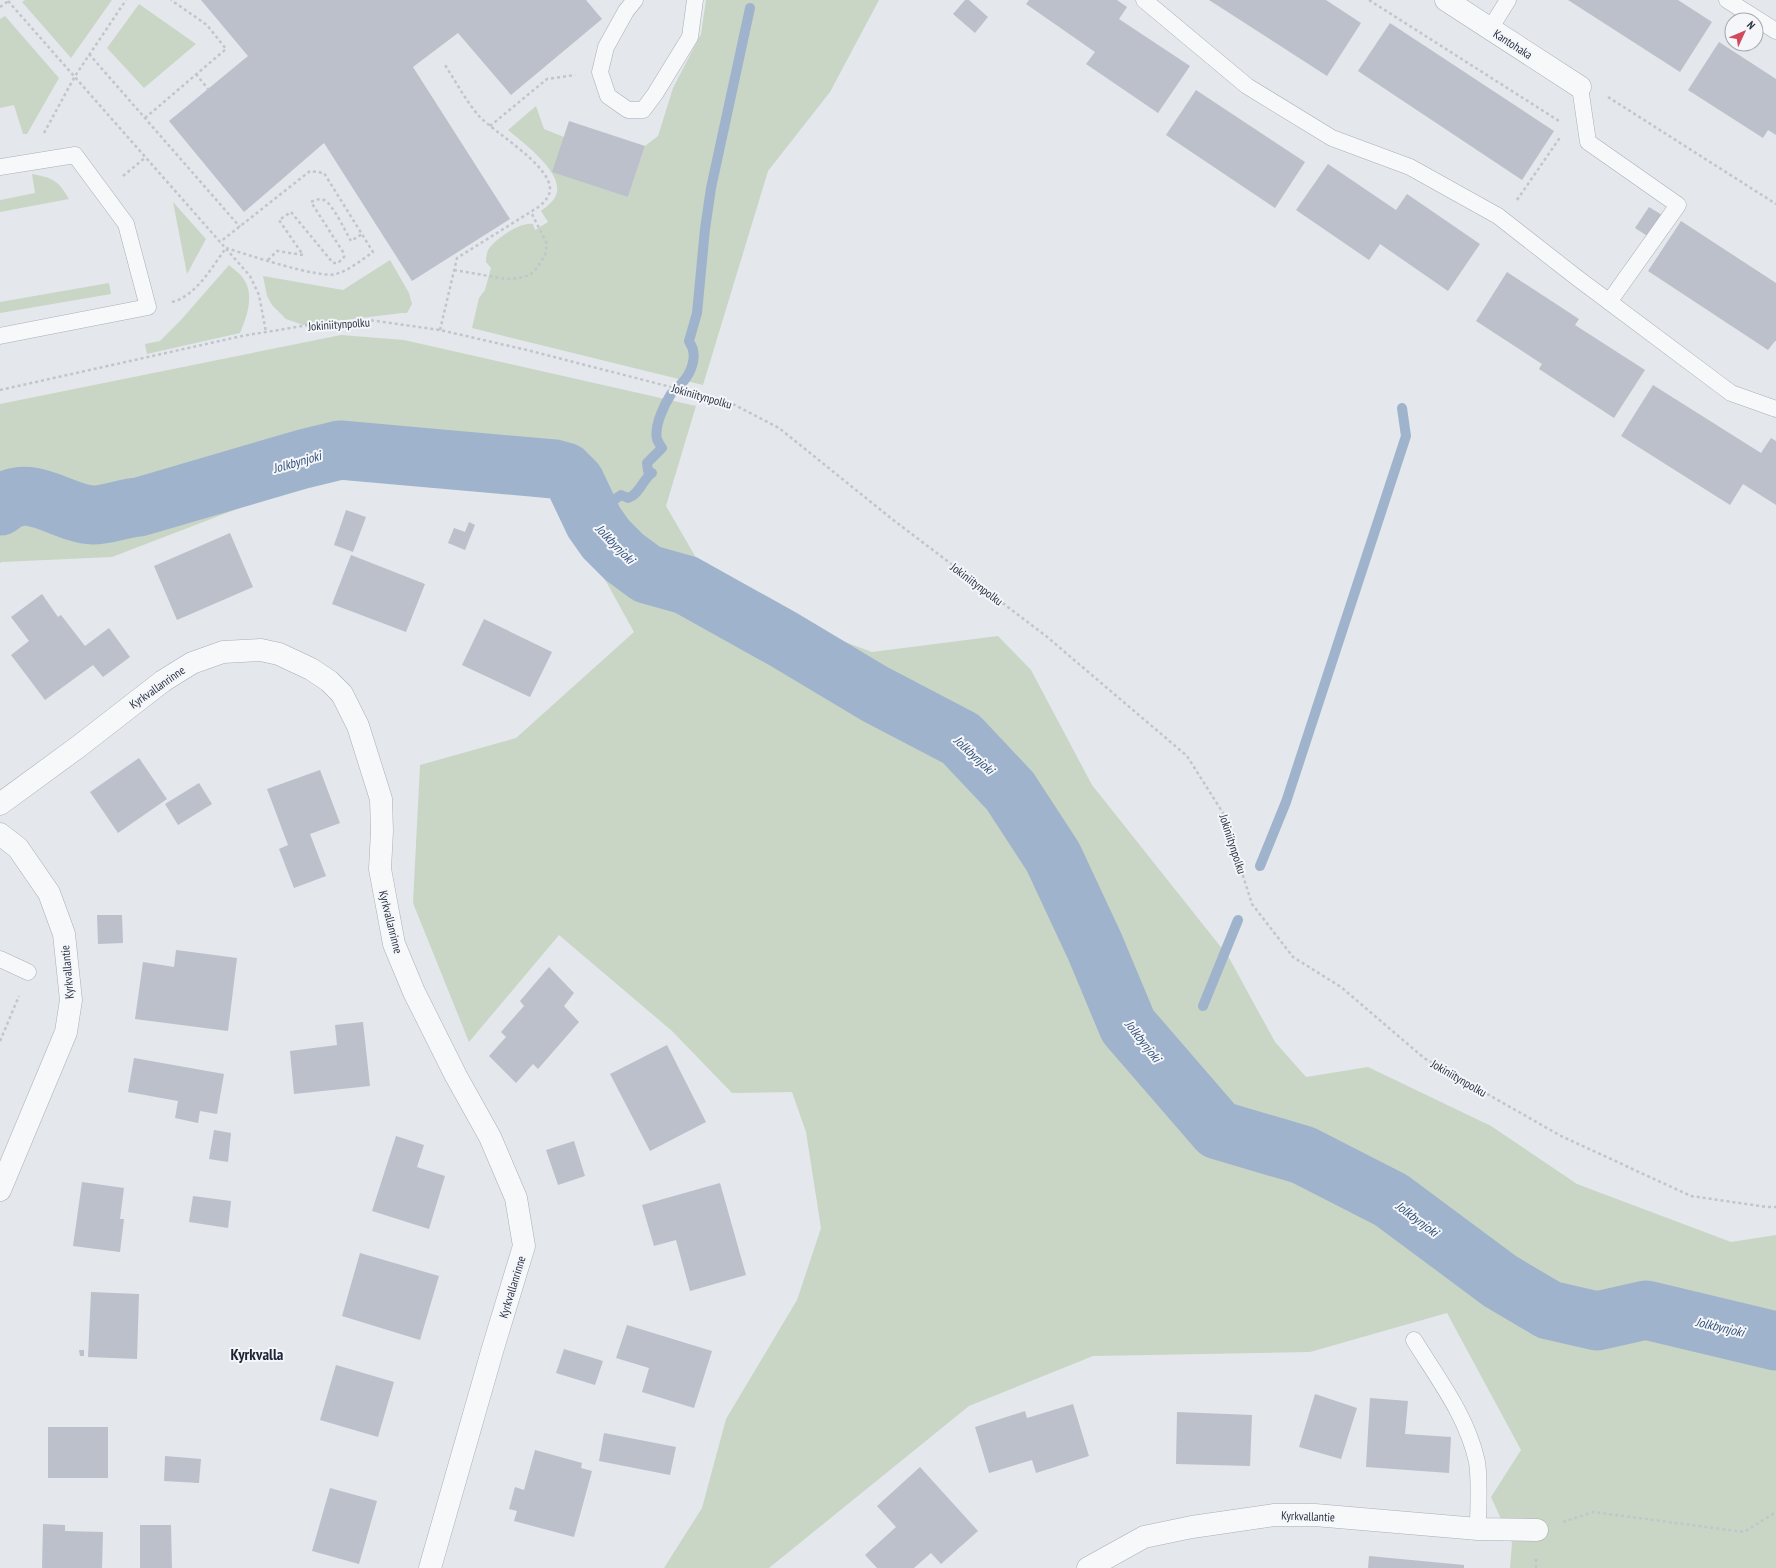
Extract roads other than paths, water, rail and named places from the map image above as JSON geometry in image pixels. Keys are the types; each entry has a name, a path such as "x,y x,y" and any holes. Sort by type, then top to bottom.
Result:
{"street":[{"name":"Kantohaka","path":"1446,0 1580,87"},
{"name":"Kyrkvallanrinne","path":"0,804 78,747 163,681 192,663 223,652 262,650 279,654 311,669 329,681 342,694 358,726 381,799 382,831 380,869 394,944 414,992 456,1076 490,1137 516,1198 524,1246 430,1568"},
{"name":"Kyrkvallantie","path":"0,834 18,848 49,893 64,934 71,1000 66,1032 62,1043 0,1190"},
{"name":"Kyrkvallantie","path":"1088,1568 1144,1537 1192,1527 1274,1515 1315,1515 1478,1529 1537,1530"}],"lane":[{"path":"635,0 626,11 606,48 600,72 608,96 628,110 643,110 655,94 690,37 695,0"},
{"path":"1144,0 1247,86 1332,138 1410,167 1503,220 1609,302 1731,392 1776,409"},
{"path":"1490,29 1508,0"},
{"path":"1727,0 1776,32"},
{"path":"1580,87 1588,142 1678,205 1609,302"},
{"path":"0,167 75,155 126,224 148,307 0,336"},
{"path":"0,959 28,972"},
{"path":"1414,1340 1461,1415 1470,1436 1477,1463 1478,1529"}],"waterway":[{"path":"681,384 687,377 694,359 693,349 689,341 697,313 705,229 711,188 750,8"},
{"path":"594,522 614,500 621,495 628,498 632,496 652,473 648,471 647,463 662,448 658,442 656,434 658,422 665,404 671,394"},
{"path":"1260,866 1286,802 1406,436 1402,408"},
{"name":"Jolkbynjoki","path":"0,506 11,499 22,496 45,500 69,510 81,513 93,515 104,514 139,507 303,459 340,450 554,469 565,472 575,482 594,522 606,539 624,557 647,574 686,585 783,639 875,694 961,739 1010,791 1053,857 1095,947 1128,1026 1218,1130 1303,1155 1391,1200 1500,1281 1549,1310 1597,1321 1646,1310 1776,1341"},
{"path":"1203,1006 1238,920"}],"district":[{"name":"Kyrkvalla","path":"257,1354"}]}
